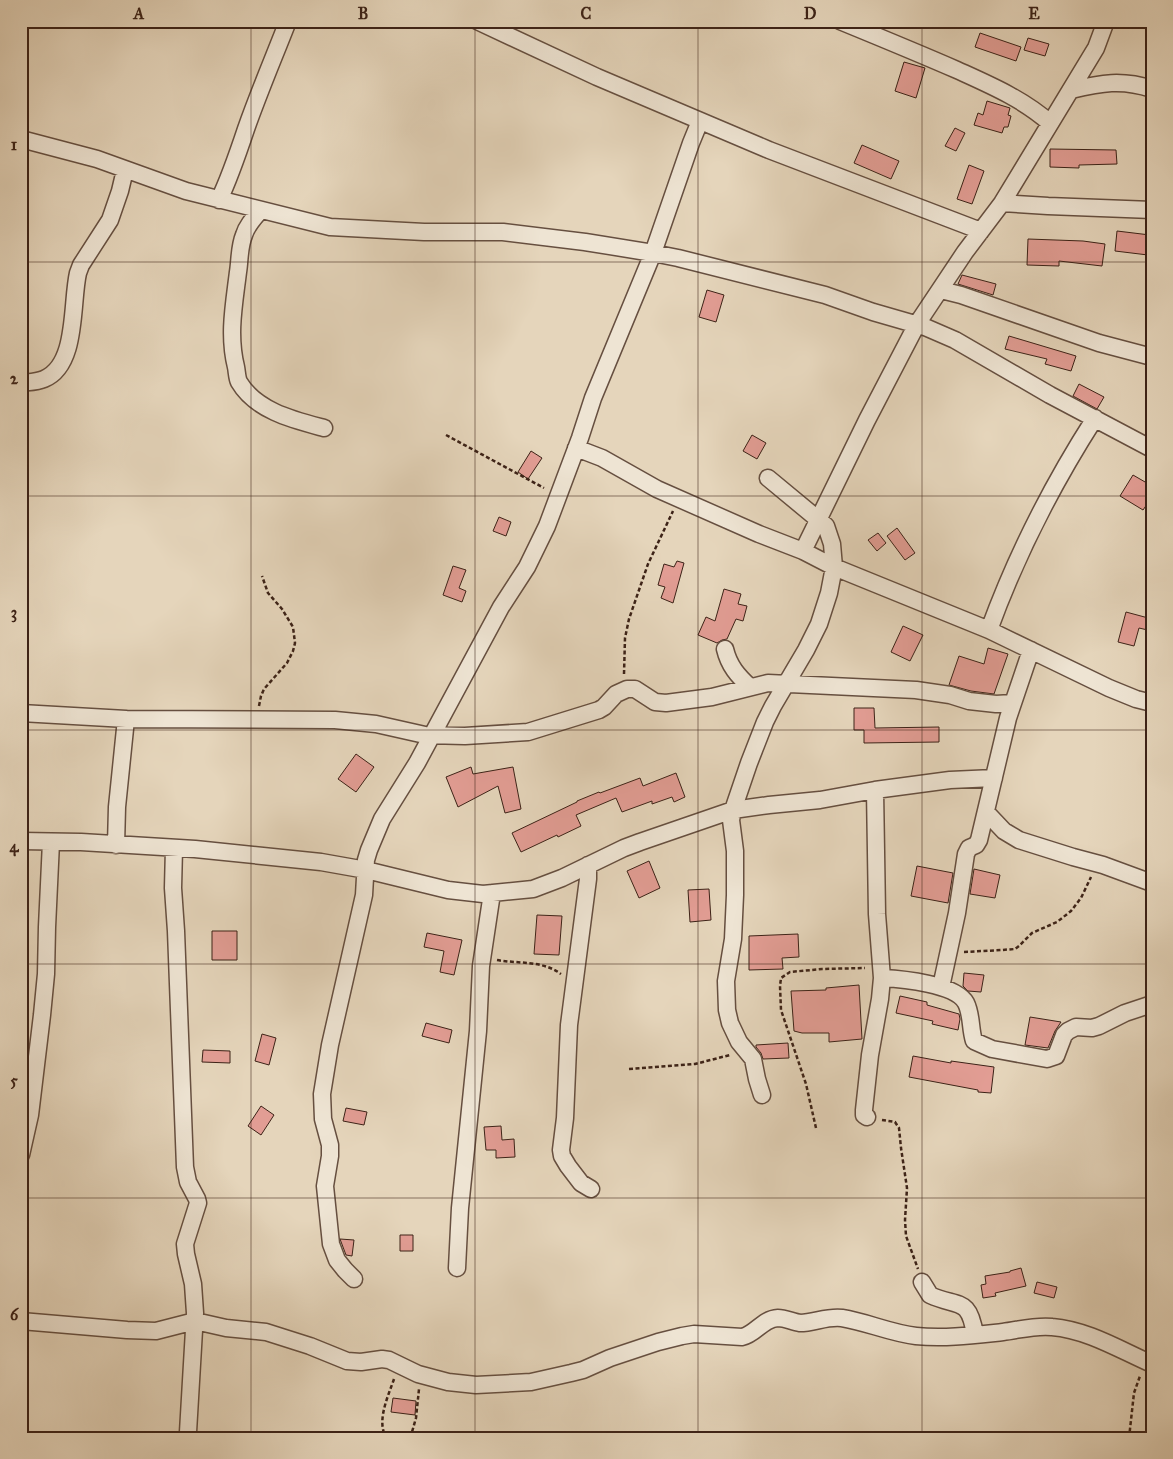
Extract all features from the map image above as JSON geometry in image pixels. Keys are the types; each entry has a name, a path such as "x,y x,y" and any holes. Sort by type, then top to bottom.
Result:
{"street":[{"path":"218,200 234,165 264,80 288,21"},
{"path":"477,21 598,77 769,150 981,231"},
{"path":"840,21 909,49 995,88 1028,106 1050,123"},
{"path":"803,551 867,420 918,324 965,252 1002,203 1096,48 1106,21"},
{"path":"1072,90 1103,83 1132,84 1152,89"},
{"path":"354,1279 337,1260 331,1244 326,1186 330,1145 323,1119 322,1094 330,1045 361,913 369,850 382,819 417,763 493,623 527,567 547,526 602,373 654,253 700,121"},
{"path":"21,139 90,156 186,191 330,227 424,232 503,232 585,242 654,253 825,295 873,312 935,330 965,345 1050,395 1152,449"},
{"path":"21,383 45,379 61,365 70,336 78,273 81,265 110,220 125,170"},
{"path":"1002,203 1152,210"},
{"path":"261,210 246,229 240,249 231,334 239,381 253,397 271,410 295,420 324,428"},
{"path":"940,290 961,295 1099,343 1152,357"},
{"path":"989,630 999,602 1032,527 1095,418"},
{"path":"576,448 602,458 657,489 679,499 803,551 834,567 989,630 1109,688 1152,703"},
{"path":"762,1095 756,1079 753,1059 742,1046 730,1023 726,1010 725,993 733,939 735,895 735,851 731,820 732,810 758,737 773,706 819,624 829,593 834,567 832,544 826,526 768,478"},
{"path":"726,649 728,661 750,687"},
{"path":"941,987 958,908 966,854 969,848 977,844 1012,703 1031,650"},
{"path":"21,713 126,718 354,721 432,736 464,736 536,731 599,710 616,694 627,689 635,689 655,702 666,704 712,697 768,683 916,690 950,694 969,701 996,704 1012,703"},
{"path":"116,845 117,807 126,718"},
{"path":"21,840 219,851 321,862 366,870 469,894 492,893 533,889 562,878 640,842 732,810 820,800 875,790 950,780 994,778"},
{"path":"867,1117 864,1116 864,1110 869,1062 880,999 882,974 876,906 875,790"},
{"path":"986,812 1004,831 1020,840 1152,882"},
{"path":"21,1155 30,1116 46,974 51,842"},
{"path":"174,848 173,888 185,1167 188,1182 198,1201 185,1244 193,1284 195,1321 188,1432"},
{"path":"588,865 588,879 568,1032 565,1118 561,1150 568,1166 581,1183 591,1190"},
{"path":"456,1268 478,1031 482,954 492,893"},
{"path":"882,974 941,987 959,995 965,1001 969,1010 971,1033 974,1041 992,1050 1047,1059 1056,1056 1064,1035 1072,1028 1099,1026 1125,1013 1152,1004"},
{"path":"922,1282 930,1295 957,1303 966,1309 973,1322 975,1335"},
{"path":"21,1321 156,1331 195,1321 213,1326 256,1330 274,1334 347,1361 382,1360 394,1362 423,1375 448,1382 476,1385 531,1382 583,1370 610,1358 682,1336 694,1334 747,1336 761,1324 778,1318 801,1323 827,1318 839,1318 917,1336 951,1337 1039,1327 1055,1327 1104,1341 1152,1364"}],"path":[{"path":"1143,21 1152,26"},
{"path":"446,435 559,496"},
{"path":"627,689 624,673 625,638 629,619 648,564 679,499"},
{"path":"259,720 259,704 262,692 287,663 294,651 295,643 293,627 282,609 268,593 262,576"},
{"path":"948,954 1015,949 1032,933 1057,922 1071,911 1078,904 1093,874 1103,865"},
{"path":"482,954 499,960 542,964 555,970 574,984"},
{"path":"816,1128 806,1084 782,1010 781,978 790,972 822,969 864,968 882,974"},
{"path":"628,1069 695,1064 746,1051"},
{"path":"867,1117 897,1123 899,1128 907,1188 906,1236 922,1282"},
{"path":"1129,1438 1136,1383 1152,1364"},
{"path":"395,1438 384,1433 383,1418 386,1402 399,1365"},
{"path":"413,1438 412,1432 416,1418 417,1398 423,1375"}],"building":[{"path":"980,33 1021,47 1016,61 975,47"},
{"path":"1028,38 1049,44 1045,56 1024,50"},
{"path":"904,62 925,68 916,98 895,91"},
{"path":"987,101 1010,108 1008,115 1011,116 1008,127 1004,127 1002,133 974,125 978,113 983,115"},
{"path":"955,128 965,133 956,151 945,146"},
{"path":"862,145 899,161 891,179 854,163"},
{"path":"1050,149 1116,150 1117,164 1079,165 1079,168 1050,167"},
{"path":"969,165 984,171 972,204 957,199"},
{"path":"1117,231 1150,235 1148,255 1115,251"},
{"path":"1028,239 1083,241 1105,244 1102,266 1059,261 1059,266 1027,265"},
{"path":"962,275 996,284 993,295 958,284"},
{"path":"707,290 724,295 716,322 699,317"},
{"path":"1009,336 1076,356 1071,371 1045,364 1047,359 1005,349"},
{"path":"1079,384 1104,397 1097,409 1073,396"},
{"path":"752,435 766,443 757,459 743,451"},
{"path":"531,451 542,458 528,479 518,472"},
{"path":"1133,475 1152,486 1152,497 1143,510 1120,496"},
{"path":"499,517 511,522 506,536 493,531"},
{"path":"897,528 915,553 905,560 887,536"},
{"path":"878,533 886,543 877,551 868,540"},
{"path":"677,561 684,563 673,603 661,598 665,587 658,585 664,564 674,567"},
{"path":"453,566 466,570 459,588 466,591 462,602 443,595"},
{"path":"724,589 741,594 738,604 747,606 743,621 736,619 727,639 717,643 698,635 706,617 715,621"},
{"path":"1126,612 1152,619 1152,631 1139,628 1134,646 1118,642"},
{"path":"903,626 923,635 910,661 891,652"},
{"path":"988,648 1008,654 994,694 971,691 949,685 959,656 984,664"},
{"path":"854,708 874,708 875,728 939,727 939,742 864,743 864,730 854,730"},
{"path":"356,754 374,767 356,792 338,779"},
{"path":"471,767 473,774 513,767 521,809 505,813 498,786 458,807 446,777"},
{"path":"676,773 685,797 674,802 672,797 652,804 652,801 622,812 616,798 576,815 581,826 521,852 512,833 599,792 640,778 643,786"},
{"path":"649,861 660,888 639,898 627,871"},
{"path":"917,866 953,873 948,903 911,896"},
{"path":"974,869 1000,875 995,898 970,894"},
{"path":"709,889 711,920 690,922 688,890"},
{"path":"537,915 562,916 559,955 534,954"},
{"path":"212,931 237,931 237,960 212,960"},
{"path":"427,933 462,940 454,975 440,972 444,951 424,947"},
{"path":"798,934 799,957 782,958 783,969 749,970 749,936"},
{"path":"964,973 984,975 981,992 968,991 963,986"},
{"path":"859,985 862,1039 829,1042 829,1033 802,1033 794,1031 791,991 826,990 826,988"},
{"path":"900,996 927,1002 927,1005 959,1014 958,1030 932,1024 933,1021 896,1013"},
{"path":"1030,1017 1061,1022 1048,1048 1025,1045"},
{"path":"426,1023 452,1030 449,1043 422,1036"},
{"path":"262,1034 276,1038 269,1065 255,1061"},
{"path":"788,1043 789,1058 763,1059 756,1047 756,1045"},
{"path":"203,1050 230,1051 230,1063 202,1062"},
{"path":"913,1056 951,1063 951,1061 994,1067 991,1093 978,1092 978,1090 909,1077"},
{"path":"261,1106 274,1115 261,1135 248,1126"},
{"path":"346,1108 367,1112 364,1125 343,1121"},
{"path":"501,1126 502,1140 514,1139 515,1157 496,1158 496,1150 486,1150 484,1127"},
{"path":"400,1235 413,1235 413,1251 400,1251"},
{"path":"340,1239 354,1240 352,1256 346,1255"},
{"path":"1021,1268 1026,1286 995,1293 996,1296 983,1298 981,1285 986,1284 985,1276 1010,1272"},
{"path":"1037,1282 1057,1287 1054,1298 1034,1293"},
{"path":"393,1398 416,1401 415,1415 391,1412"}]}
